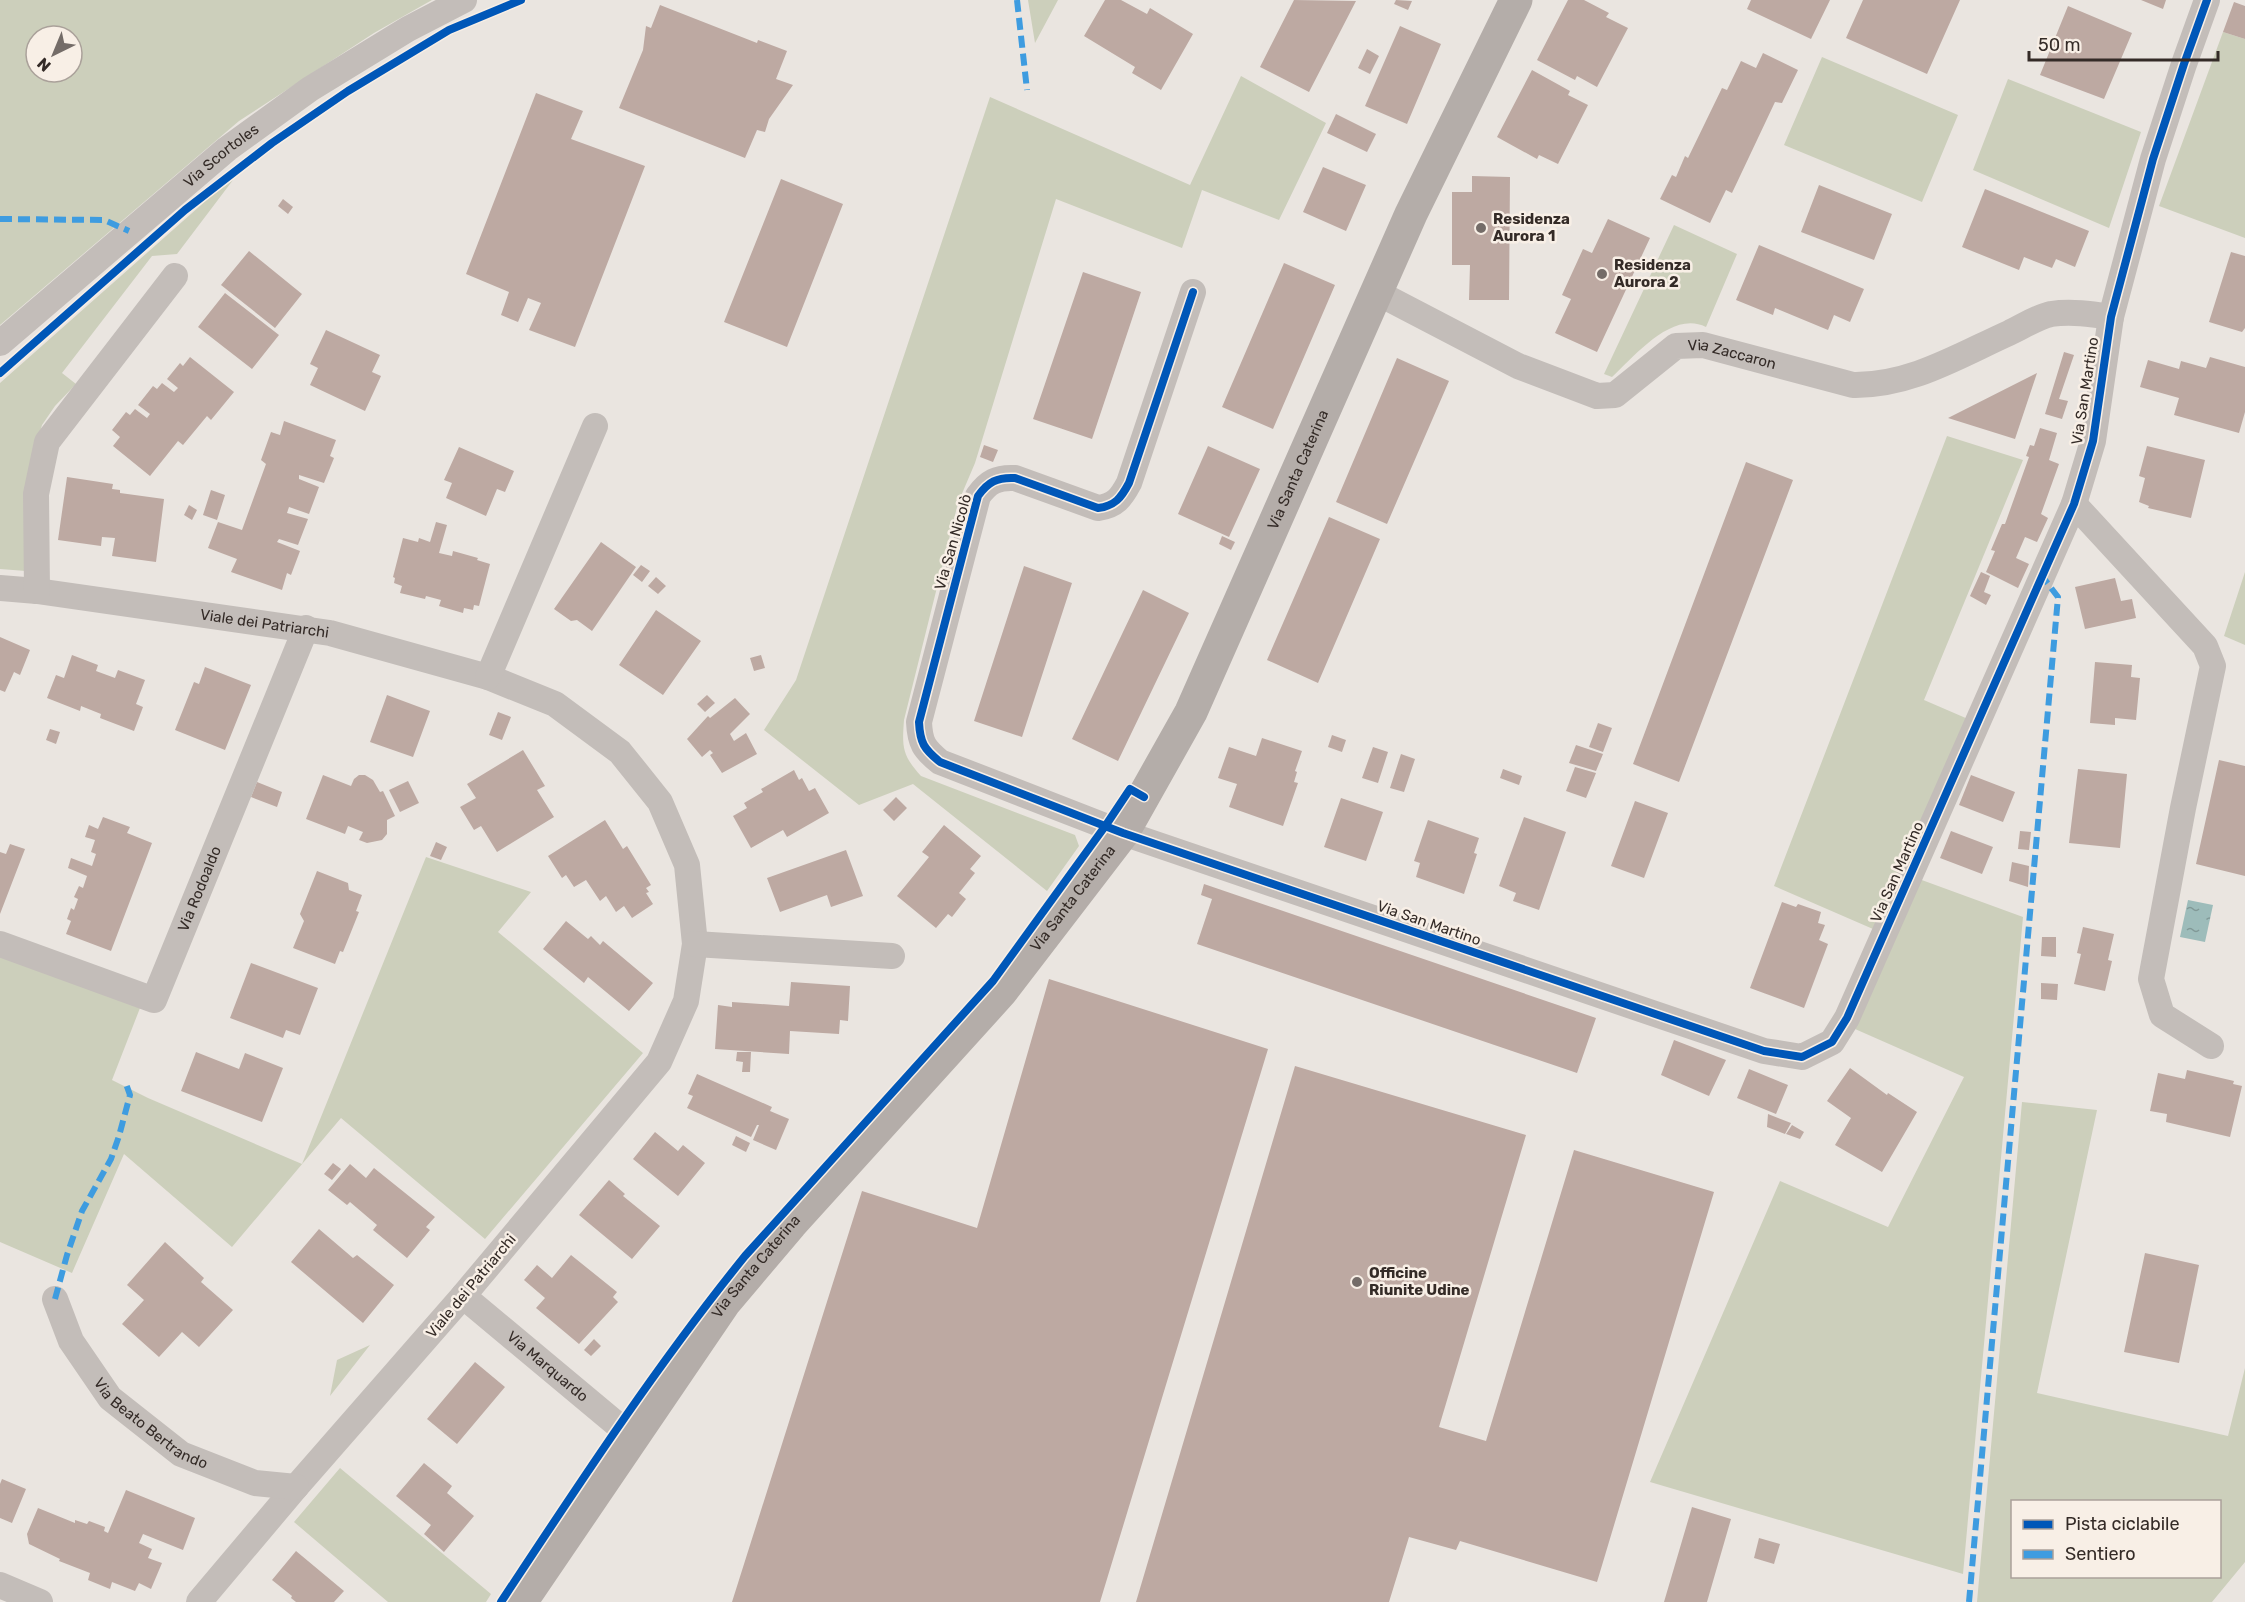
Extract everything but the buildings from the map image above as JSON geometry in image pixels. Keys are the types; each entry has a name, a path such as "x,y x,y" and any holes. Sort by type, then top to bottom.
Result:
{"street":[{"name":"Via Scortoles","path":"0,343 226,149 310,89 408,29 464,0"},
{"name":"Via Santa Caterina","path":"521,1602 724,1302 1001,992 1123,833 1191,712 1411,214 1516,0"},
{"name":"Via San Martino","path":"1123,833 1764,1051 1802,1057 1832,1042 1847,1018 2074,504 2093,441 2111,317 2153,159 2207,0"},
{"path":"37,591 36,495 47,442 175,276"},
{"name":"Via San Nicolò","path":"1123,833 940,762 928,753 920,739 919,722 978,496 986,484 1000,478 1015,478 1098,508 1110,507 1122,497 1129,483 1193,292"},
{"name":"Via Zaccaron","path":"1376,292 1518,366 1597,396 1615,395 1676,346 1703,345 1853,385 1871,385 1892,383 1920,374 2049,314 2074,313 2111,317"},
{"path":"488,677 595,426"},
{"path":"2074,504 2205,646 2213,666 2183,808 2151,979 2162,1015 2211,1046"},
{"name":"Viale dei Patriarchi","path":"0,588 37,591 306,628 488,677 555,704 620,752 660,802 687,865 695,944 686,1001 659,1062 463,1296 199,1602"},
{"name":"Via Rodoaldo","path":"0,944 154,1000 306,628"},
{"path":"695,944 892,956"},
{"name":"Via Marquardo","path":"463,1296 632,1437"},
{"name":"Via Beato Bertrando","path":"55,1299 71,1341 110,1398 181,1454 255,1483 296,1487"},
{"path":"0,1585 40,1602"}],"green space":[{"path":"0,0 432,0 374,33 239,121 0,325"},
{"path":"1028,0 1058,0 1035,43"},
{"path":"2223,32 2245,39 2245,238 2159,206"},
{"path":"1822,57 1958,115 1922,202 1784,145"},
{"path":"1241,76 1326,123 1279,220 1202,190 1182,248 1056,199 975,463 958,503 904,720 905,750 910,762 921,776 1075,835 1079,846 1047,891 913,784 859,805 764,730 796,680 990,97 1190,185"},
{"path":"2008,79 2141,132 2109,228 1973,170"},
{"path":"233,180 177,254 152,256 62,373 76,384 55,406 42,425 36,446 26,571 0,569 0,383 209,198"},
{"path":"1674,225 1737,254 1706,327 1693,323 1667,330 1643,347 1612,377 1604,374"},
{"path":"1947,436 2023,460 1924,700 1968,719 1873,929 1774,886"},
{"path":"2245,572 2245,645 2224,636"},
{"path":"426,857 531,892 498,932 643,1053 485,1239 341,1118 232,1247 124,1154 72,1273 0,1242 0,956 140,1008 112,1080 148,1098 302,1164"},
{"path":"1919,879 2023,917 1963,1574 1650,1482 1780,1181 1888,1227 1964,1077 1855,1029"},
{"path":"2022,1102 2097,1110 2037,1393 2228,1436 2245,1368 2245,1562 2212,1602 1977,1602"},
{"path":"370,1345 330,1396 337,1360"},
{"path":"340,1468 491,1594 486,1602 388,1602 294,1522"}],"water":[{"path":"2188,900 2213,905 2205,942 2180,937"}],"marked path":[{"path":"1017,0 1027,90"},
{"path":"0,219 104,220 129,231"},
{"path":"1969,1602 2058,597 2042,576"},
{"path":"55,1299 82,1211 111,1159 119,1136 130,1095 125,1081"}],"cycle path":[{"path":"0,373 185,210 272,143 348,91 449,30 521,0"},
{"path":"1193,292 1129,483 1117,500 1098,508 1015,478 993,481 978,496 919,722 920,735 930,753 940,762 1123,833 1764,1051 1802,1057 1832,1042 1847,1018 2074,504 2093,441 2111,317 2153,159 2207,0"},
{"path":"501,1602 649,1383 745,1256 993,981 1130,789 1144,797"}],"place":[{"name":"Residenza Aurora 1","path":"1481,228"},
{"name":"Residenza Aurora 2","path":"1602,274"},
{"name":"Officine Riunite Udine","path":"1357,1282"}]}
